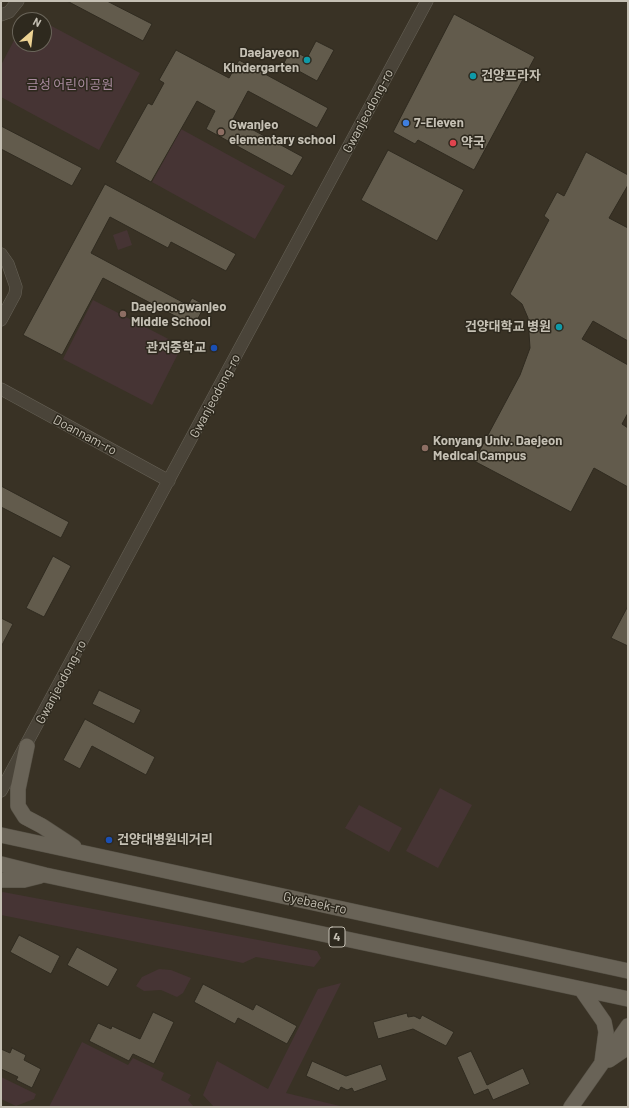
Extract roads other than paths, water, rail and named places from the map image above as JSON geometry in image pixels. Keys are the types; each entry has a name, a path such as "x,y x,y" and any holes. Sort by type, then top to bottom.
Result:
{"main road":[{"path":"27,746 18,789 18,806 25,817 42,826 82,852"},
{"name":"Gyebaek-ro","path":"1,835 628,971"},
{"name":"4","path":"1,864 45,875 628,999"},
{"path":"1,880 24,880 45,875"},
{"path":"581,989 604,1022 606,1032 601,1066"},
{"path":"571,1107 628,1026"},
{"path":"601,1066 628,1047"}],"street":[{"path":"1,15 9,12 18,1"},
{"name":"Gwanjeodong-ro","path":"1,790 27,746 427,1"},
{"path":"1,254 8,264 16,287 15,294 1,320"},
{"name":"Doannam-ro","path":"1,390 169,481"}],"place":[{"name":"Daejayeon Kindergarten","path":"307,60"},
{"name":"건양프라자","path":"473,76"},
{"name":"7-Eleven","path":"406,123"},
{"name":"Gwanjeo elementary school","path":"221,132"},
{"name":"약국","path":"453,143"},
{"name":"Daejeongwanjeo Middle School","path":"123,314"},
{"name":"건양대학교 병원","path":"559,327"},
{"name":"관저중학교","path":"214,348"},
{"name":"Konyang Univ. Daejeon Medical Campus","path":"425,448"},
{"name":"건양대병원네거리","path":"109,840"}],"park label":[{"name":"금성 어린이공원","path":"70,85"}]}
